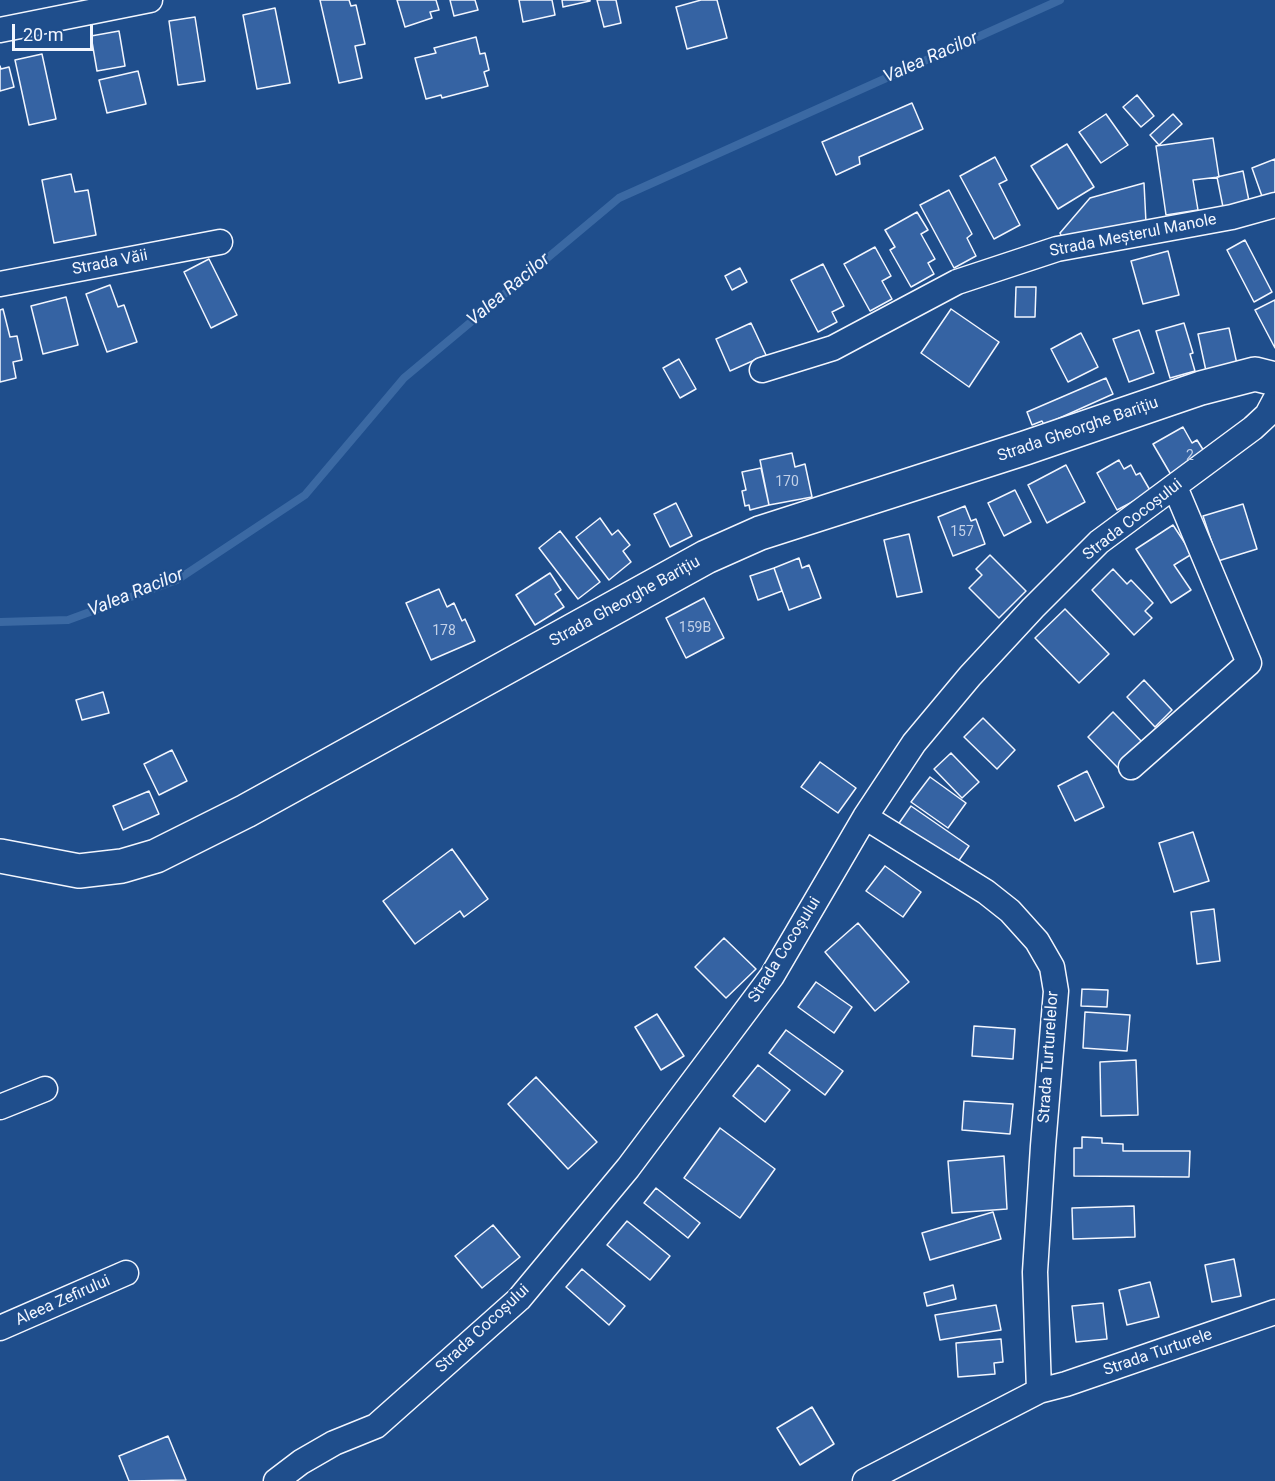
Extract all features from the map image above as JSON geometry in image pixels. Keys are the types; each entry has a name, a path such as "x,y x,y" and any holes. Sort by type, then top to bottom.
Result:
{"main road":[{"name":"Strada Gheorghe Barițiu","path":"0,856 79,871 122,866 156,856 246,811 706,557 760,533 1025,448 1201,388 1255,374 1263,375 1275,385"}],"street":[{"path":"0,30 150,0"},
{"name":"Strada Meșterul Manole","path":"762,370 832,348 957,282 1057,249 1232,217 1275,205"},
{"name":"Strada Văii","path":"0,284 220,242"},
{"name":"Strada Cocoșului","path":"276,1481 334,1443 376,1426 519,1299 628,1168 772,976 865,817 914,743 970,676 1099,542 1175,487 1267,415 1275,385"},
{"path":"1131,767 1249,663 1175,487"},
{"name":"Strada Turturelelor","path":"865,817 986,892 1010,911 1037,941 1052,967 1056,991 1035,1272 1039,1390"},
{"path":"0,1107 45,1089"},
{"name":"Aleea Zefirului","path":"0,1328 126,1274"},
{"name":"Strada Turturele","path":"865,1481 1039,1390 1066,1384 1275,1312"}],"building":[{"path":"320,0 349,0 351,6 356,5 365,44 355,46 362,78 339,83"},
{"path":"397,0 436,0 439,10 430,12 432,18 405,27"},
{"path":"450,0 475,0 478,10 454,16"},
{"path":"519,0 552,0 555,15 523,22"},
{"path":"562,0 590,0 590,1 563,7"},
{"path":"597,0 616,0 621,23 604,27"},
{"path":"701,0 717,0 727,38 687,49 676,7"},
{"path":"275,8 290,83 257,89 243,15"},
{"path":"195,17 205,81 178,85 169,21"},
{"path":"119,31 125,66 97,71 91,36"},
{"path":"476,37 480,54 485,53 489,70 484,72 488,86 442,98 441,95 426,99 415,58 436,53 434,48"},
{"path":"42,54 56,119 29,125 15,60"},
{"path":"0,66 1,69 9,67 14,87 0,91"},
{"path":"138,71 146,104 107,113 99,80"},
{"path":"1137,95 1154,116 1141,127 1123,107"},
{"path":"912,103 923,129 859,157 860,164 836,175 822,142"},
{"path":"1106,114 1128,145 1101,163 1079,132"},
{"path":"1173,114 1182,124 1159,145 1150,135"},
{"path":"1213,138 1219,177 1193,180 1198,210 1166,215 1156,146"},
{"path":"1067,144 1094,187 1058,209 1031,166"},
{"path":"995,157 1007,180 999,184 1020,225 994,239 960,176"},
{"path":"1275,159 1275,197 1264,202 1252,168"},
{"path":"1243,171 1250,206 1224,212 1217,177"},
{"path":"71,174 75,192 88,190 96,235 54,243 42,180"},
{"path":"1144,183 1146,223 1062,237 1060,233 1090,198"},
{"path":"949,190 972,234 967,238 976,256 954,268 920,205"},
{"path":"917,212 928,230 921,234 935,259 928,263 934,274 911,287 890,250 895,247 885,230"},
{"path":"1245,240 1272,292 1254,302 1227,250"},
{"path":"875,247 891,276 882,281 892,299 870,311 844,264"},
{"path":"1168,251 1179,295 1143,304 1131,261"},
{"path":"209,259 237,315 211,328 184,272"},
{"path":"823,264 844,306 832,312 837,322 818,332 791,280"},
{"path":"740,268 747,282 732,290 725,276"},
{"path":"110,285 118,307 124,305 137,342 107,352 86,294"},
{"path":"1016,287 1036,287 1035,317 1015,317"},
{"path":"66,297 78,345 43,354 31,306"},
{"path":"1275,300 1275,348 1255,310"},
{"path":"3,309 10,337 17,336 22,360 13,362 16,378 0,382 0,310"},
{"path":"951,309 999,342 969,387 921,353"},
{"path":"751,323 766,355 730,371 716,339"},
{"path":"1184,323 1193,353 1190,354 1195,371 1170,378 1156,331"},
{"path":"1229,328 1237,364 1206,371 1198,334"},
{"path":"1139,330 1154,373 1129,382 1113,339"},
{"path":"1081,333 1098,367 1068,382 1051,349"},
{"path":"679,359 696,389 680,398 663,368"},
{"path":"1106,378 1113,394 1044,425 1042,421 1032,425 1027,412"},
{"path":"1183,427 1192,443 1197,440 1209,459 1174,480 1153,444"},
{"path":"792,453 795,467 805,464 812,497 769,505 760,460"},
{"path":"1119,460 1124,469 1131,465 1136,475 1140,473 1151,492 1117,510 1097,473"},
{"path":"1066,465 1085,502 1047,523 1028,485"},
{"path":"761,468 769,505 750,510 749,505 745,506 742,491 746,490 742,472"},
{"path":"1015,490 1031,522 1004,536 988,503"},
{"path":"676,503 692,536 670,547 654,514"},
{"path":"1243,504 1257,549 1218,561 1203,516"},
{"path":"965,506 971,521 976,519 985,544 953,556 938,517"},
{"path":"600,518 612,535 618,530 630,545 623,551 631,562 609,580 576,537"},
{"path":"1173,525 1192,554 1174,565 1191,590 1171,603 1136,549"},
{"path":"560,531 600,582 578,599 539,548"},
{"path":"909,534 922,592 897,597 884,540"},
{"path":"990,555 1026,591 999,618 969,588 982,575 976,569"},
{"path":"799,558 802,568 809,565 821,598 789,610 774,568"},
{"path":"774,568 782,591 758,600 750,576"},
{"path":"1113,569 1127,584 1131,580 1153,603 1145,611 1152,618 1134,635 1092,590"},
{"path":"550,573 561,590 555,594 564,607 535,625 516,595"},
{"path":"439,589 447,607 454,603 462,621 465,619 475,641 431,660 406,603"},
{"path":"704,598 724,638 686,658 666,618"},
{"path":"1065,609 1109,654 1079,683 1035,638"},
{"path":"1144,680 1172,710 1155,727 1127,697"},
{"path":"103,692 109,713 82,720 76,700"},
{"path":"1113,712 1143,743 1118,768 1088,737"},
{"path":"983,718 1015,750 997,769 964,737"},
{"path":"172,750 187,781 159,795 144,764"},
{"path":"951,753 979,782 962,798 934,769"},
{"path":"820,762 856,788 838,813 801,787"},
{"path":"1087,771 1104,807 1075,821 1058,786"},
{"path":"930,777 966,803 948,828 911,802"},
{"path":"149,791 159,814 123,830 113,806"},
{"path":"911,806 969,846 953,869 895,829"},
{"path":"1193,832 1209,881 1174,892 1159,843"},
{"path":"452,849 488,899 464,917 460,911 415,944 383,901"},
{"path":"885,866 921,892 903,917 866,891"},
{"path":"1214,909 1220,961 1197,964 1191,912"},
{"path":"858,923 909,982 875,1011 825,952"},
{"path":"724,938 756,969 726,998 695,967"},
{"path":"816,982 852,1007 834,1033 798,1007"},
{"path":"1082,989 1108,990 1107,1007 1081,1006"},
{"path":"1085,1012 1130,1015 1127,1051 1083,1048"},
{"path":"657,1014 684,1056 661,1070 635,1027"},
{"path":"974,1026 1015,1029 1013,1059 972,1056"},
{"path":"786,1030 843,1071 825,1095 769,1053"},
{"path":"1136,1060 1138,1115 1101,1116 1100,1062"},
{"path":"758,1065 790,1090 765,1122 733,1096"},
{"path":"536,1077 597,1142 568,1169 508,1104"},
{"path":"964,1101 1013,1104 1010,1134 962,1130"},
{"path":"720,1128 775,1169 740,1218 684,1178"},
{"path":"1082,1137 1102,1138 1102,1143 1123,1144 1123,1151 1190,1151 1189,1177 1074,1176 1074,1148 1082,1148"},
{"path":"1004,1156 1007,1209 952,1213 948,1161"},
{"path":"656,1188 700,1223 688,1238 644,1203"},
{"path":"1134,1206 1135,1237 1073,1239 1072,1208"},
{"path":"993,1212 1001,1239 930,1260 922,1233"},
{"path":"627,1221 670,1256 650,1280 607,1245"},
{"path":"493,1225 520,1257 482,1288 455,1256"},
{"path":"1234,1259 1241,1296 1212,1302 1205,1265"},
{"path":"582,1269 625,1306 609,1325 566,1287"},
{"path":"1150,1282 1159,1317 1127,1325 1119,1290"},
{"path":"953,1285 956,1299 927,1306 924,1293"},
{"path":"1103,1303 1107,1339 1076,1342 1072,1306"},
{"path":"996,1305 1001,1330 940,1340 935,1315"},
{"path":"1001,1339 1003,1362 994,1363 995,1374 958,1377 956,1343"},
{"path":"812,1407 834,1444 800,1465 777,1428"},
{"path":"168,1436 186,1480 129,1481 119,1456"}],"waterway":[{"name":"Valea Racilor","path":"0,622 68,620 177,580 305,495 404,378 619,198 1060,0"}]}
